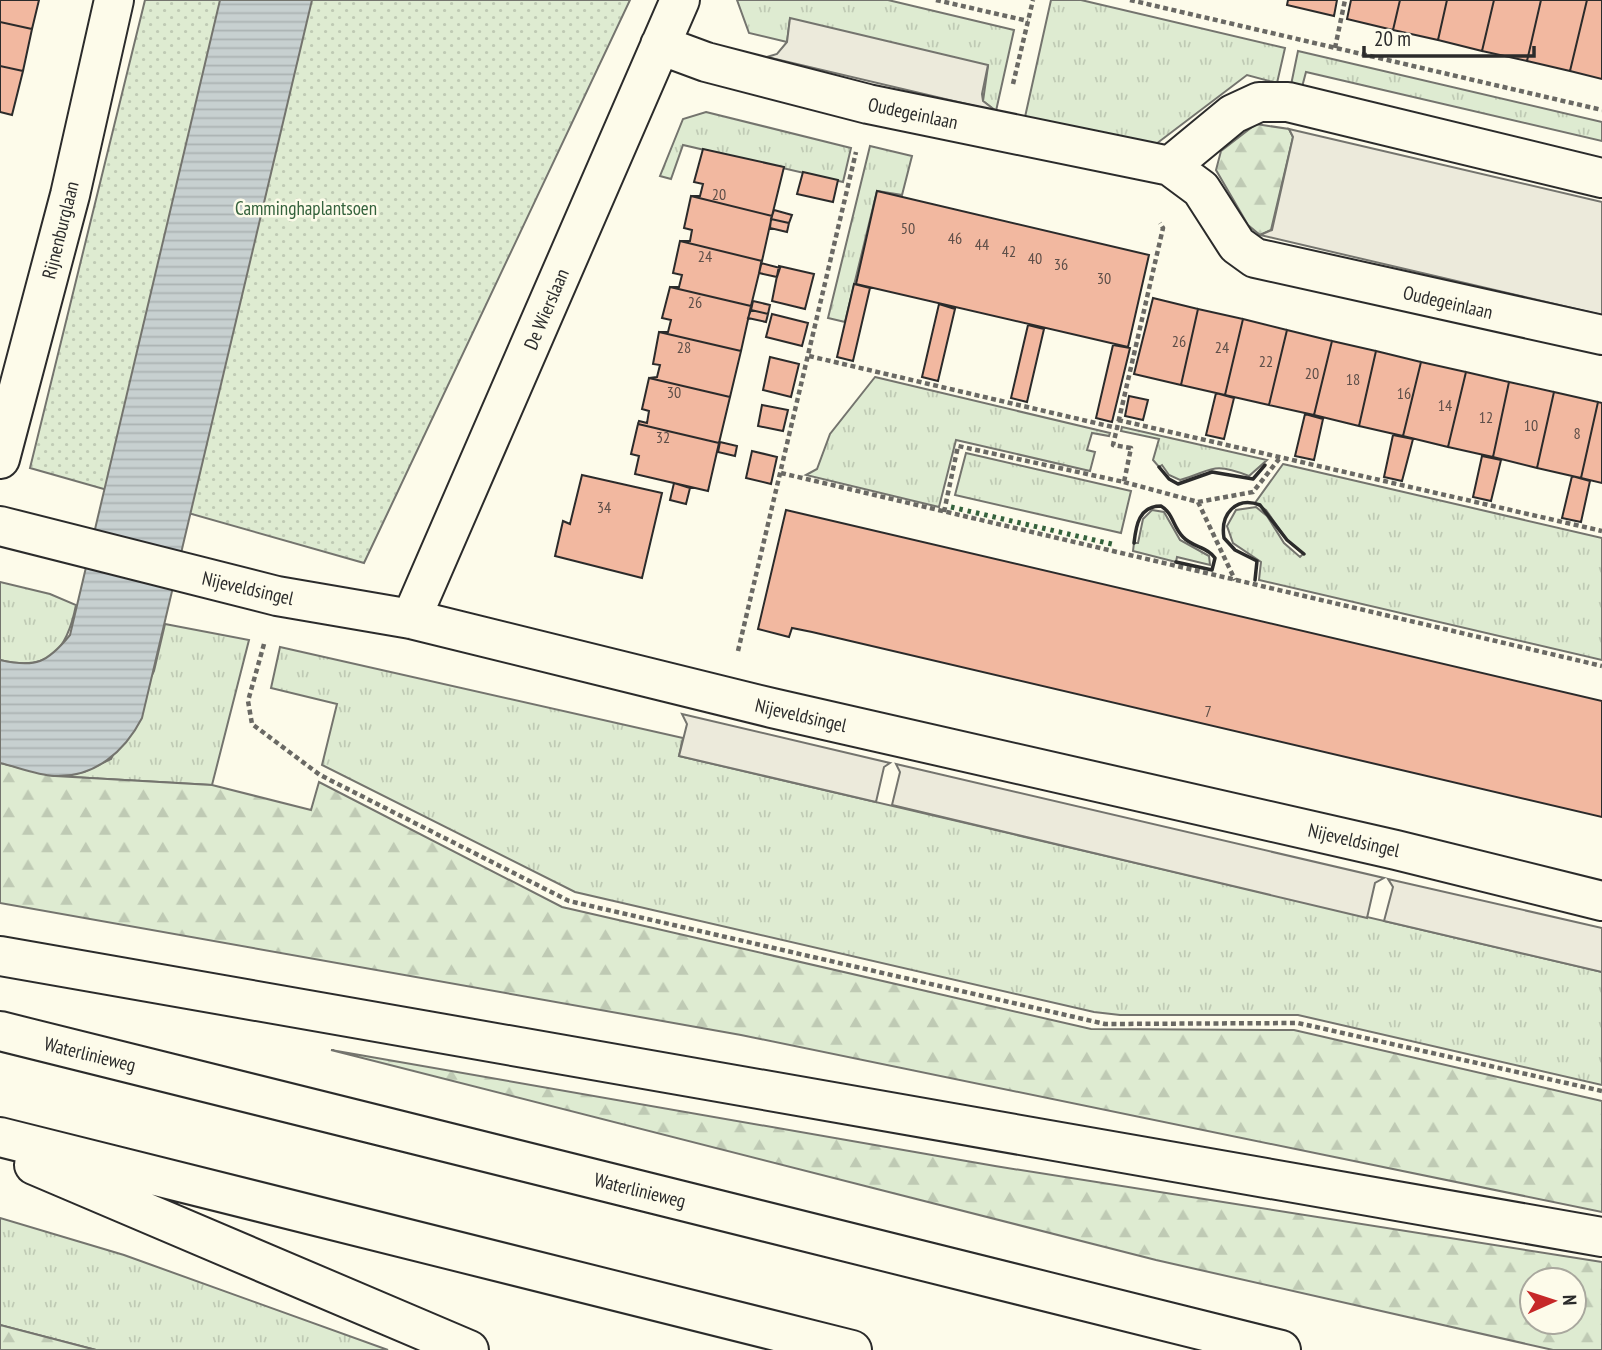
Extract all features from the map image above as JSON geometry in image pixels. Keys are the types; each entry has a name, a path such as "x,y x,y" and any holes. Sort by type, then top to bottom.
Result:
{"street":[{"name":"Rijnenburglaan","path":"0,459 70,195 114,0"},
{"name":"De Wierslaan","path":"411,619 680,0"},
{"name":"Oudegeinlaan","path":"660,45 706,62 868,104 1160,164 1200,189 1237,245 1255,258 1602,335"},
{"path":"1160,164 1233,114 1259,102 1288,103 1602,178"},
{"name":"Nijeveldsingel","path":"0,526 277,596 411,619 727,697 1396,850 1602,901"},
{"path":"0,956 1602,1237"},
{"name":"Waterlinieweg","path":"0,1031 1281,1350"},
{"path":"0,1137 852,1350"},
{"path":"0,1150 469,1350"}],"path":[{"path":"936,0 1028,21"},
{"path":"1002,131 1033,0"},
{"path":"1130,0 1602,110"},
{"path":"1335,48 1345,0"},
{"path":"727,697 868,104"},
{"path":"1124,482 1131,448 1113,445 1163,228 1143,195 1160,164"},
{"path":"809,356 1117,428"},
{"path":"1118,421 1602,531"},
{"path":"944,512 958,446 1124,482 1198,502 1253,492 1279,458"},
{"path":"781,473 1602,666"},
{"path":"1198,502 1235,580"},
{"path":"277,596 248,701 252,724 320,775 569,901 1105,1024 1298,1023 1602,1091"}],"green space":[{"name":"Camminghaplantsoen","path":"145,0 630,0 364,563 30,468"},
{"path":"737,0 888,0 1014,30 996,111 983,101 988,66 790,19 787,42 749,33"},
{"path":"1051,0 1081,0 1285,48 1277,83 1247,75 1156,144 1025,117"},
{"path":"1298,51 1602,122 1602,141 1306,72 1302,87 1291,85"},
{"path":"706,112 851,148 843,182 683,145 671,179 660,176 683,119"},
{"path":"1256,124 1289,129 1293,137 1271,230 1260,235 1248,225 1216,170 1221,151"},
{"path":"870,146 912,156 902,195 877,191 845,322 828,318"},
{"path":"875,377 1110,433 1109,436 1092,433 1087,450 1095,452 1090,471 956,440 939,507 806,475 817,469 830,434"},
{"path":"1122,427 1267,460 1249,476 1219,468 1180,480 1169,475 1162,465 1159,467 1153,460 1159,439 1121,431"},
{"path":"966,453 1131,491 1121,533 955,495"},
{"path":"1283,464 1602,538 1602,660 1259,580 1261,562 1233,543 1227,526 1236,510 1256,507 1267,516 1284,543 1300,557 1303,554 1287,540 1266,510 1255,503"},
{"path":"1152,510 1164,512 1180,540 1209,556 1210,565 1177,557 1176,562 1133,551 1134,543 1138,543 1143,519"},
{"path":"0,582 50,594 76,605 67,635 53,654 31,663 0,660"},
{"path":"165,624 249,640 212,785 55,776 84,772 111,759 154,671"},
{"path":"280,647 683,738 679,756 1602,972 1602,1085 1298,1015 1120,1015 1094,1012 575,892 322,765 337,704 271,688"},
{"path":"0,763 55,776 212,785 311,810 319,782 562,907 1091,1029 1294,1030 1602,1101 1602,1212 741,1035 0,903"},
{"path":"331,1050 995,1166 1602,1262 1602,1350 1553,1350 1156,1260"},
{"path":"0,1218 124,1255 388,1350 96,1350 0,1325"},
{"path":"0,1325 96,1350 0,1350"}],"shaded area":[{"path":"220,0 312,0 142,718 127,741 107,760 95,767 69,775 34,773 0,763 0,660 23,663 40,661 54,652 70,635"},
{"path":"790,18 988,65 983,101 996,111 767,57 777,54 787,42"},
{"path":"1289,129 1602,202 1602,315 1260,235 1272,230 1293,137"},
{"path":"682,714 890,763 884,767 876,802 679,756 687,724"},
{"path":"896,764 1384,878 1375,883 1367,918 892,805 900,772"},
{"path":"1388,879 1602,928 1602,972 1384,921 1393,887"}],"building":[{"path":"0,0 39,0 32,29 0,22"},
{"path":"1288,0 1337,0 1334,16 1287,5"},
{"path":"1351,0 1400,0 1393,30 1347,19"},
{"path":"1400,0 1447,0 1438,40 1393,30"},
{"path":"1447,0 1494,0 1482,51 1438,40"},
{"path":"1494,0 1541,0 1527,61 1482,51"},
{"path":"1541,0 1587,0 1570,71 1527,61"},
{"path":"1587,0 1602,0 1602,79 1570,71"},
{"path":"0,22 32,29 23,71 0,66"},
{"path":"0,66 23,71 12,115 0,112"},
{"path":"703,149 784,167 772,216 691,196 700,196 703,184 694,182"},
{"path":"803,172 838,180 833,202 797,194"},
{"path":"877,191 1149,255 1128,347 856,284"},
{"path":"691,196 772,216 762,261 680,241 690,241 692,230 684,228"},
{"path":"774,210 792,215 789,223 771,219"},
{"path":"771,219 789,223 787,232 770,228"},
{"path":"680,241 762,261 751,306 670,287 679,287 682,275 673,273"},
{"path":"761,263 780,268 777,277 759,273"},
{"path":"779,266 814,274 805,309 772,301"},
{"path":"854,284 870,288 853,361 837,357"},
{"path":"670,287 751,306 741,351 659,332 668,332 671,320 662,318"},
{"path":"1153,298 1198,309 1181,385 1134,374"},
{"path":"753,301 770,305 768,314 751,310"},
{"path":"939,304 955,309 938,381 922,377"},
{"path":"1198,309 1243,319 1225,395 1181,385"},
{"path":"751,310 768,314 766,322 748,318"},
{"path":"772,314 808,323 802,346 766,337"},
{"path":"1243,319 1287,330 1269,405 1225,395"},
{"path":"1028,325 1044,329 1027,402 1011,398"},
{"path":"1287,330 1332,341 1314,415 1269,405"},
{"path":"659,332 741,351 730,397 649,378 657,377 660,365 653,364"},
{"path":"1332,341 1376,351 1359,426 1314,415"},
{"path":"1113,345 1130,348 1112,422 1096,418"},
{"path":"1376,351 1421,362 1403,436 1359,426"},
{"path":"770,357 799,364 791,397 763,390"},
{"path":"1421,362 1466,372 1448,447 1403,436"},
{"path":"1466,372 1509,382 1493,457 1448,447"},
{"path":"649,378 730,397 719,443 638,424 639,421 647,423 649,411 642,409"},
{"path":"1509,382 1554,392 1537,468 1493,457"},
{"path":"1554,392 1598,402 1581,478 1537,468"},
{"path":"1216,393 1234,398 1224,439 1206,435"},
{"path":"1129,396 1148,400 1143,420 1125,416"},
{"path":"1598,402 1602,403 1602,483 1581,478"},
{"path":"762,405 788,410 783,431 758,426"},
{"path":"1305,414 1323,419 1314,460 1295,456"},
{"path":"638,424 719,443 708,491 635,474 639,456 631,454"},
{"path":"1393,435 1413,439 1402,481 1384,477"},
{"path":"720,442 737,446 735,456 718,452"},
{"path":"752,451 777,457 771,484 746,478"},
{"path":"1482,456 1501,460 1491,501 1473,497"},
{"path":"582,475 662,493 642,578 555,556 563,521 570,524"},
{"path":"1572,476 1590,481 1581,522 1562,518"},
{"path":"674,483 690,488 686,504 670,500"},
{"path":"786,510 1602,701 1602,817 812,632 792,628 789,637 758,629"}],"hedge":[{"path":"951,507 1116,545"}],"wall":[{"path":"1159,467 1169,479 1178,484 1212,472 1253,479 1265,465"},
{"path":"1255,580 1257,561 1235,550 1224,538 1223,529 1227,515 1237,505 1260,505 1287,540 1304,554"},
{"path":"1134,543 1143,513 1161,506 1168,512 1183,537 1215,558 1212,570 1176,562"}]}
